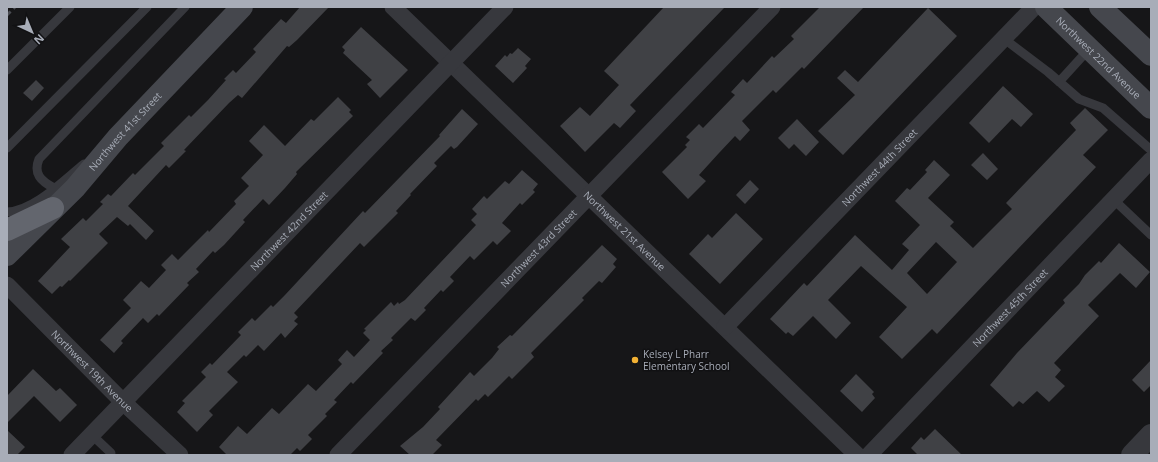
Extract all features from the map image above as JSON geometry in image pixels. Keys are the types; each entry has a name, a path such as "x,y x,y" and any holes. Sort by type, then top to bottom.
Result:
{"highway":[{"path":"7,230 54,198"}],"main road":[{"name":"Northwest 41st Street","path":"7,255 54,198 75,188 118,137 242,7"},
{"name":"Northwest 22nd Avenue","path":"1046,7 1151,108"},
{"path":"1100,7 1151,56"}],"street":[{"name":"Northwest 21st Avenue","path":"393,7 857,455"},
{"name":"Northwest 42nd Street","path":"72,455 505,7"},
{"name":"Northwest 43rd Street","path":"338,455 772,7"},
{"name":"Northwest 44th Street","path":"725,327 1034,7"},
{"name":"Northwest 45th Street","path":"870,455 1151,160"},
{"name":"Northwest 19th Avenue","path":"7,285 123,402 180,455"},
{"path":"1132,455 1151,435"}],"lane":[{"path":"7,70 70,7"},
{"path":"7,148 147,7"},
{"path":"54,198 37,173 36,166 39,159 185,7"},
{"path":"1003,38 1079,99 1102,108 1151,150"},
{"path":"1059,82 1089,49"},
{"path":"7,212 23,208 41,198 54,198"},
{"path":"1113,199 1151,235"},
{"path":"92,435 111,453"}],"building":[{"path":"300,7 329,7 297,40 289,47 287,46 242,98 238,95 229,103 184,150 186,151 169,168 166,165 128,206 154,231 146,240 130,224 128,226 117,217 99,234 108,243 70,281 69,280 62,287 60,286 52,294 38,281 70,247 61,239 83,218 86,221 103,204 100,202 108,194 111,196 133,173 135,175 164,146 161,143 189,115 191,117 208,100 233,70 236,73 256,52 253,49 281,19 286,23"},
{"path":"664,7 725,7 630,105 636,111 620,128 614,123 585,152 560,126 580,107 590,116 619,85 604,71"},
{"path":"820,7 864,7 804,69 802,67 776,93 773,90 742,121 750,130 740,141 735,136 699,175 706,181 688,199 662,172 687,147 685,145 690,140 686,137 699,124 703,128 735,95 731,92 743,79 747,83 772,56 774,58 794,39 791,36"},
{"path":"928,8 957,36 843,155 818,131 855,95 837,78 845,70 858,82"},
{"path":"361,27 408,70 380,98 367,84 372,80 343,53 345,50 342,47"},
{"path":"518,48 531,59 525,66 527,68 513,83 495,66 505,55 507,57"},
{"path":"36,80 44,88 32,101 23,93"},
{"path":"1003,86 1033,114 1021,127 1012,119 989,143 969,123"},
{"path":"338,97 351,110 349,112 353,116 296,172 297,174 269,205 263,199 243,220 245,222 224,245 215,253 213,251 196,269 199,272 187,283 189,285 159,316 157,314 148,323 143,318 121,341 123,343 114,353 100,340 131,308 123,300 141,281 149,288 166,270 161,265 172,254 178,260 208,230 209,232 236,204 234,201 249,186 241,178 263,155 249,141 264,125 285,146 311,119 314,121"},
{"path":"1085,108 1108,130 1083,155 1096,167 937,334 932,329 902,359 879,337 907,307 861,266 828,300 851,323 836,339 813,316 793,336 788,332 786,334 770,319 804,283 807,286 855,235 892,270 909,250 902,244 920,225 895,201 907,188 910,190 927,172 925,170 934,160 950,175 928,198 954,222 950,226 973,248 1012,209 1006,203 1076,130 1070,123","holes":["936,242 957,262 927,294 907,273"]},
{"path":"462,109 478,124 457,147 454,149 451,146 434,163 437,166 410,194 411,195 396,211 398,213 364,247 360,243 294,313 298,317 294,321 298,324 285,338 281,333 264,351 258,345 246,357 244,355 227,372 238,382 209,411 213,415 197,432 177,412 185,403 182,401 206,377 201,372 210,363 212,365 241,335 238,332 252,318 255,321 271,305 273,307 285,295 363,211 365,213 440,136 439,135"},
{"path":"797,119 819,142 806,156 794,144 789,149 778,138"},
{"path":"983,153 998,169 987,180 971,165"},
{"path":"522,170 538,184 533,190 535,192 522,205 520,203 502,223 511,231 497,245 493,241 474,260 470,256 450,277 454,281 443,292 441,290 424,308 426,310 415,321 411,318 391,338 393,340 381,351 383,353 353,384 351,382 334,400 337,402 325,414 327,416 308,435 312,439 300,451 297,448 290,455 227,455 219,447 238,426 247,434 272,408 279,414 308,384 316,391 342,364 338,360 347,350 354,357 370,340 363,333 366,330 364,329 391,302 394,306 398,302 399,304 405,300 476,225 471,220 477,214 472,209 484,196 487,199 505,181 509,184"},
{"path":"750,180 759,189 745,204 736,195"},
{"path":"736,213 763,239 720,284 689,254 708,234 712,238"},
{"path":"1119,243 1150,272 1136,288 1120,273 1088,305 1099,316 1054,363 1061,370 1055,377 1065,386 1049,402 1037,391 1023,404 1019,401 1013,407 990,385 1017,353 1065,303 1063,300 1079,284 1085,275 1099,261 1101,263"},
{"path":"602,245 617,259 613,264 616,267 602,283 599,281 582,298 584,300 531,353 534,357 512,379 509,376 488,397 485,394 478,401 476,399 436,440 442,445 432,455 410,455 400,446 423,427 440,409 438,407 470,372 474,376 492,358 499,349 497,347 510,335 512,336"},
{"path":"1151,360 1151,385 1144,392 1132,380"},
{"path":"33,369 56,391 60,388 77,405 60,422 34,396 7,423 7,396"},
{"path":"856,374 874,392 872,394 875,398 862,412 840,391"},
{"path":"935,429 962,455 918,455 911,448 921,437 924,440"},
{"path":"7,430 25,447 17,455 7,455"}],"railway":[{"path":"7,15 15,7"}],"place":[{"name":"Kelsey L Pharr Elementary School","path":"635,360"}]}
